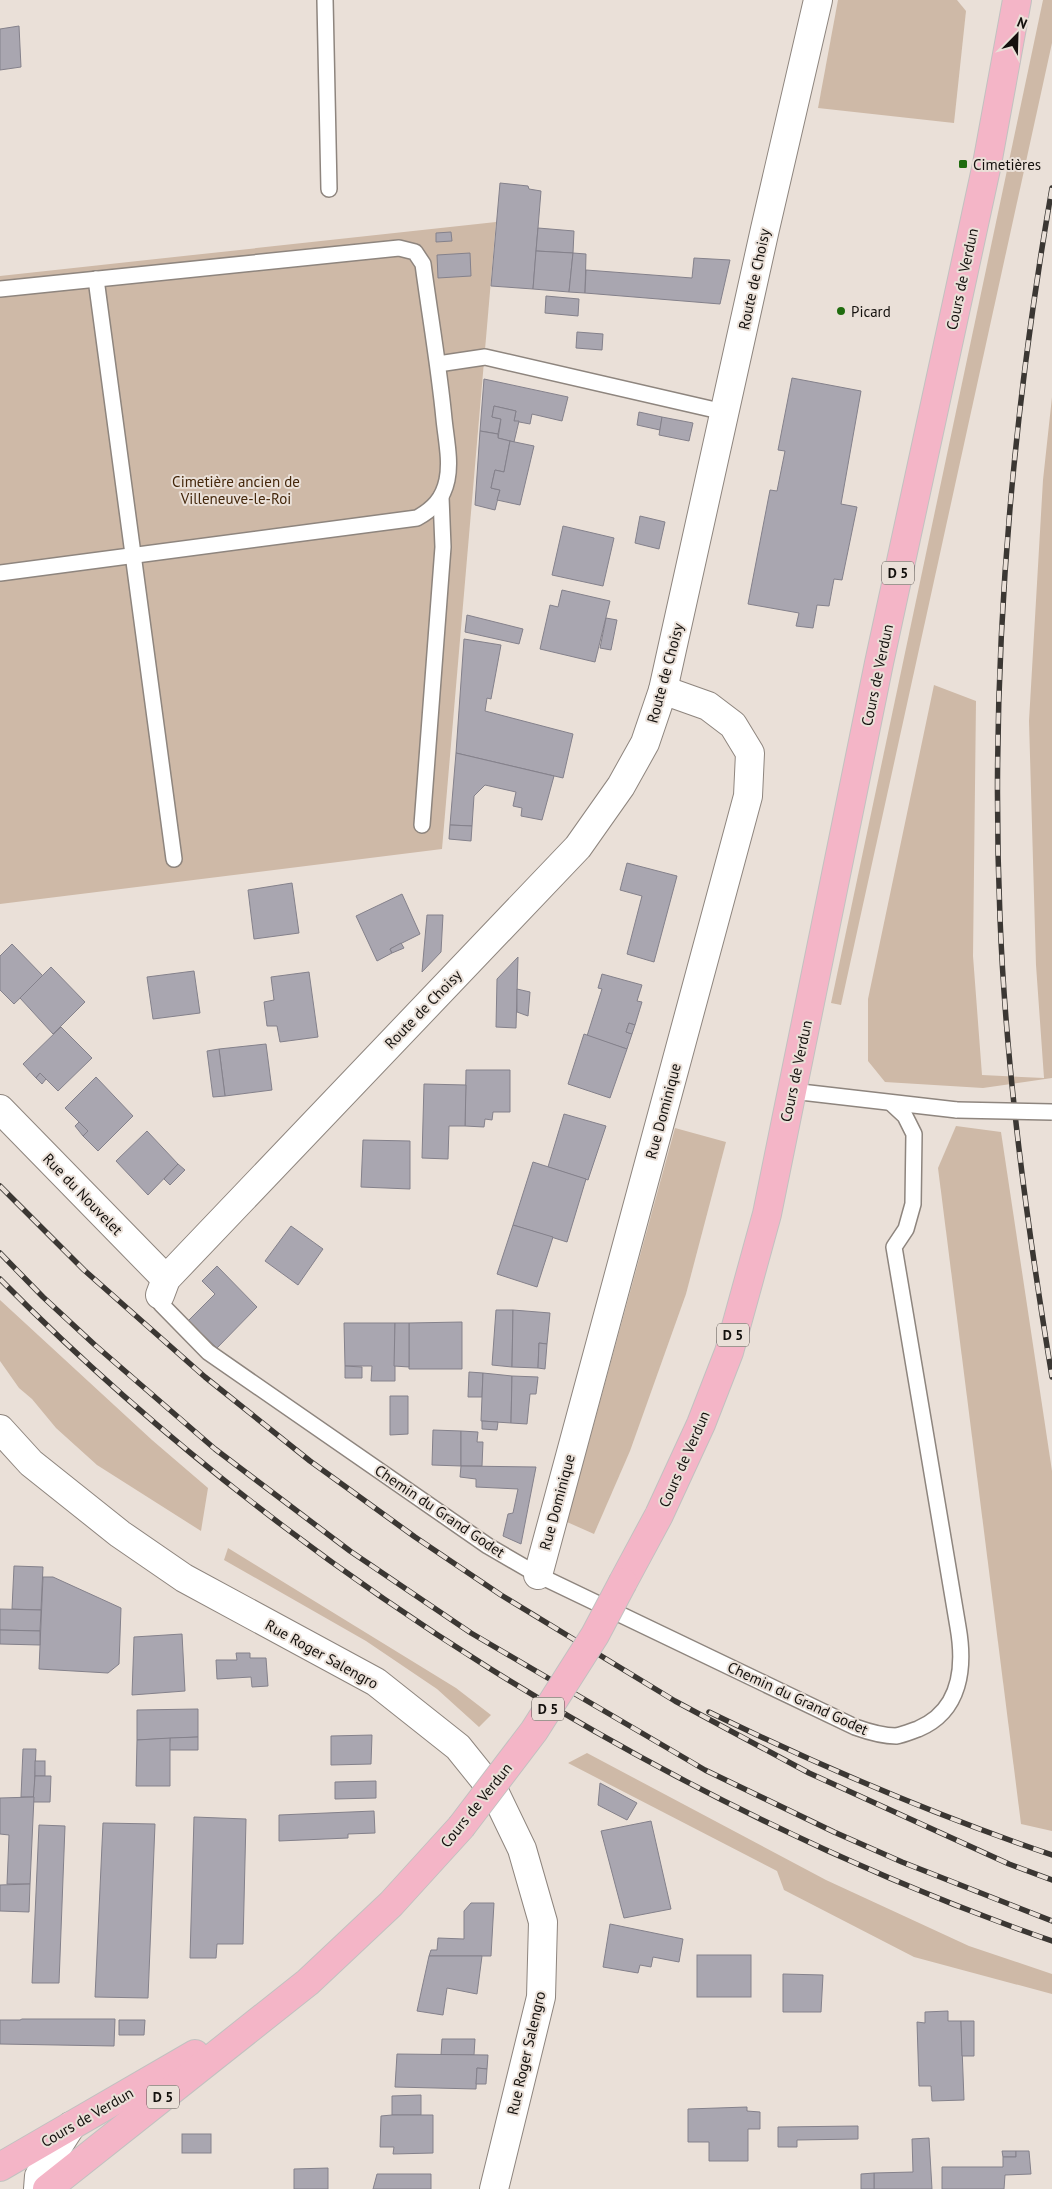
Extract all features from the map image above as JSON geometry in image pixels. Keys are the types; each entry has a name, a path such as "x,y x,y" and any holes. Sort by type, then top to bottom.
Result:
{"main road":[{"name":"Cours de Verdun","path":"47,2189 308,1982 391,1904 461,1827 534,1731 595,1635 672,1488 701,1424 728,1352 767,1214 878,662 987,164 1017,0"},
{"name":"Cours de Verdun","path":"0,2167 277,2007"}],"street":[{"name":"Route de Choisy","path":"163,1287 578,847 621,786 646,743 663,690 818,0"},
{"name":"Rue Dominique","path":"538,1575 748,796 750,753 733,725 708,706 663,690"},
{"name":"Rue du Nouvelet","path":"0,1109 163,1287"},
{"name":"Rue Roger Salengro","path":"0,1429 31,1463 120,1534 176,1572 376,1682 458,1747 496,1793 522,1849 543,1922 542,1997 494,2189"},
{"path":"47,2189 39,2176 71,2126"}],"lane":[{"path":"325,0 329,188"},
{"path":"0,289 399,248 415,252 423,264 438,364 448,460 447,480 441,497 432,510 417,518 0,573"},
{"path":"96,279 174,859"},
{"path":"438,364 485,357 724,412"},
{"path":"422,825 443,547 441,497"},
{"path":"792,1091 957,1110 1052,1112"},
{"name":"Chemin du Grand Godet","path":"163,1287 161,1304 208,1352 488,1546 538,1575 855,1727 878,1734 898,1736 932,1723 951,1702 959,1680 961,1660 960,1638 894,1247 906,1229 913,1204 914,1134 905,1116 891,1103"}],"green space":[{"path":"838,0 957,0 966,11 954,123 818,108"},
{"path":"1043,0 1052,0 1052,43 841,1005 831,1003"},
{"name":"Cimetière ancien de Villeneuve-le-Roi","path":"496,222 442,849 0,904 0,276"},
{"path":"1052,397 1052,1078 983,1088 885,1082 868,1061 868,999 934,685 976,701 973,956 982,1075 1044,1078 1036,965 1029,721 1043,480"},
{"path":"956,1126 1001,1132 1052,1471 1052,1831 1021,1824 938,1168"},
{"path":"675,1128 726,1142 686,1294 630,1451 594,1534 567,1522"},
{"path":"0,1300 152,1440 208,1488 201,1531 97,1465 56,1428 32,1399 19,1388 0,1361"},
{"path":"228,1548 456,1688 491,1715 479,1727 437,1689 366,1641 224,1560"},
{"path":"587,1753 826,1880 969,1946 1052,1974 1052,1994 914,1957 784,1890 777,1871 568,1763"}],"building":[{"path":"19,26 21,67 0,70 0,29"},
{"path":"500,183 528,186 529,189 541,191 533,289 491,286"},
{"path":"538,228 574,231 573,253 536,251"},
{"path":"451,232 452,241 436,242 436,233"},
{"path":"536,251 573,253 569,292 533,289"},
{"path":"470,253 471,276 438,278 437,255"},
{"path":"573,253 586,254 585,293 569,292"},
{"path":"694,258 730,260 720,304 585,293 586,270 692,278"},
{"path":"546,296 579,299 578,316 545,313"},
{"path":"577,332 603,334 602,350 576,348"},
{"path":"792,378 861,391 841,504 857,507 842,580 834,579 829,606 817,605 813,628 796,626 799,613 748,604 770,490 777,491 785,451 778,450"},
{"path":"484,379 568,397 562,421 532,414 530,424 514,421 516,411 494,406 492,417 501,419 498,434 480,431"},
{"path":"494,406 516,411 514,421 519,421 514,442 498,438 501,419 492,417"},
{"path":"639,412 662,417 660,430 637,425"},
{"path":"662,417 693,423 689,441 659,435"},
{"path":"480,431 498,434 498,438 510,441 504,472 495,470 491,488 500,490 495,510 475,505"},
{"path":"510,441 534,446 520,505 497,500 500,490 491,488 495,470 504,472"},
{"path":"640,516 665,522 659,549 635,543"},
{"path":"563,526 614,538 603,586 552,575"},
{"path":"562,590 610,601 595,662 540,649 550,605 558,607"},
{"path":"467,615 523,629 519,644 465,632"},
{"path":"606,618 617,620 611,650 600,648"},
{"path":"464,639 501,645 491,699 487,698 485,711 573,734 563,778 456,753"},
{"path":"456,753 554,776 542,820 521,816 522,808 513,806 516,792 485,785 474,796 472,826 450,825"},
{"path":"450,825 472,826 471,841 449,839"},
{"path":"627,863 677,876 654,962 627,954 642,896 620,890"},
{"path":"292,883 299,933 254,939 248,890"},
{"path":"402,894 420,934 390,949 392,953 377,961 356,916"},
{"path":"427,915 443,915 441,952 422,972"},
{"path":"401,943 404,948 392,953 390,949"},
{"path":"12,944 43,976 14,1004 0,990 0,956"},
{"path":"518,957 516,1028 496,1027 497,979"},
{"path":"51,967 85,1002 53,1034 20,998"},
{"path":"194,971 200,1013 153,1019 147,977"},
{"path":"309,972 318,1037 280,1042 277,1026 267,1026 264,1002 274,1000 271,977"},
{"path":"602,974 642,985 637,1001 642,1002 635,1025 629,1023 626,1032 632,1034 627,1049 587,1036 602,989 598,988"},
{"path":"517,989 530,992 528,1016 517,1012"},
{"path":"629,1023 635,1025 632,1034 626,1032"},
{"path":"61,1027 92,1058 58,1091 40,1073 36,1078 23,1064"},
{"path":"584,1034 627,1049 610,1098 568,1084"},
{"path":"266,1044 272,1090 225,1096 219,1049"},
{"path":"219,1049 225,1096 213,1097 207,1051"},
{"path":"466,1070 510,1070 510,1112 493,1112 492,1120 485,1119 484,1127 465,1126"},
{"path":"40,1073 46,1079 42,1084 36,1078"},
{"path":"96,1077 133,1116 98,1151 83,1136 88,1131 65,1108"},
{"path":"424,1084 466,1085 465,1126 449,1126 448,1159 422,1158"},
{"path":"564,1114 606,1126 588,1180 548,1167"},
{"path":"79,1122 88,1131 83,1136 75,1126"},
{"path":"147,1131 178,1164 148,1195 116,1161"},
{"path":"363,1140 410,1141 410,1189 361,1187"},
{"path":"533,1162 586,1179 567,1242 513,1225"},
{"path":"178,1164 185,1170 170,1185 164,1179"},
{"path":"513,1225 553,1237 537,1287 497,1274"},
{"path":"291,1226 323,1249 298,1285 265,1261"},
{"path":"217,1266 257,1307 217,1348 188,1321 215,1294 202,1281"},
{"path":"496,1310 513,1310 512,1367 492,1365"},
{"path":"513,1310 550,1313 547,1344 539,1343 538,1368 512,1367"},
{"path":"462,1322 462,1369 409,1369 409,1323"},
{"path":"344,1323 395,1323 395,1381 371,1381 372,1366 345,1366"},
{"path":"395,1323 409,1323 409,1367 394,1366"},
{"path":"539,1343 547,1344 545,1369 538,1368"},
{"path":"345,1366 362,1367 362,1378 345,1378"},
{"path":"469,1372 483,1373 482,1397 468,1397"},
{"path":"483,1373 512,1376 511,1423 481,1421"},
{"path":"512,1376 538,1377 536,1394 530,1394 527,1424 511,1423"},
{"path":"390,1396 408,1396 408,1434 390,1435"},
{"path":"482,1421 498,1422 497,1430 482,1429"},
{"path":"433,1430 461,1431 461,1466 432,1465"},
{"path":"461,1431 478,1432 477,1442 483,1442 482,1466 461,1466"},
{"path":"461,1466 536,1467 521,1544 503,1536 508,1514 513,1513 518,1489 476,1487 476,1479 460,1477"},
{"path":"14,1566 43,1567 41,1610 12,1609"},
{"path":"43,1577 53,1577 121,1608 119,1664 108,1673 39,1669"},
{"path":"0,1609 41,1610 40,1631 0,1630"},
{"path":"0,1630 40,1631 40,1645 0,1644"},
{"path":"182,1634 185,1691 132,1695 134,1637"},
{"path":"236,1653 250,1653 250,1658 266,1658 268,1686 252,1687 251,1677 217,1679 216,1660 237,1660"},
{"path":"198,1709 198,1737 137,1740 137,1710"},
{"path":"372,1735 371,1764 331,1765 331,1736"},
{"path":"198,1737 198,1750 169,1750 170,1738"},
{"path":"170,1738 170,1786 136,1786 137,1740"},
{"path":"23,1749 36,1749 34,1797 21,1797"},
{"path":"35,1761 45,1761 45,1776 35,1776"},
{"path":"35,1776 51,1776 50,1802 33,1802"},
{"path":"376,1781 376,1798 335,1799 335,1782"},
{"path":"600,1783 637,1803 627,1820 598,1805"},
{"path":"34,1797 30,1884 7,1884 9,1835 0,1834 0,1798"},
{"path":"374,1811 375,1833 348,1834 348,1838 279,1841 279,1815"},
{"path":"194,1817 246,1819 243,1944 217,1944 216,1958 190,1958"},
{"path":"651,1821 671,1909 624,1918 601,1831"},
{"path":"103,1823 155,1824 148,1998 95,1997"},
{"path":"39,1825 65,1826 59,1983 32,1983"},
{"path":"30,1884 29,1912 0,1911 0,1885"},
{"path":"471,1903 494,1903 491,1956 429,1956 431,1950 437,1950 438,1938 464,1939 464,1911"},
{"path":"610,1924 683,1939 679,1962 653,1957 651,1967 640,1965 638,1973 603,1967"},
{"path":"697,1955 751,1955 751,1997 697,1997"},
{"path":"429,1956 482,1956 477,1994 447,1988 443,2015 417,2011"},
{"path":"783,1974 823,1975 821,2012 783,2012"},
{"path":"948,2011 948,2021 961,2021 964,2100 932,2101 931,2086 919,2086 917,2022 925,2023 925,2012"},
{"path":"115,2019 114,2046 0,2044 0,2020"},
{"path":"119,2020 145,2020 144,2035 119,2035"},
{"path":"961,2021 974,2021 974,2056 962,2056"},
{"path":"442,2039 475,2039 474,2055 441,2055"},
{"path":"397,2054 488,2055 487,2069 477,2068 476,2089 395,2087"},
{"path":"477,2068 487,2069 486,2084 476,2084"},
{"path":"421,2095 421,2115 392,2115 392,2096"},
{"path":"747,2107 747,2111 760,2112 760,2129 748,2129 748,2161 709,2161 709,2142 688,2142 688,2109"},
{"path":"433,2115 433,2153 393,2154 394,2147 380,2147 381,2116"},
{"path":"858,2126 858,2139 797,2140 797,2147 778,2147 778,2127"},
{"path":"182,2134 211,2134 211,2153 182,2153"},
{"path":"929,2138 932,2189 874,2189 874,2173 913,2172 912,2139"},
{"path":"1002,2151 1016,2151 1016,2157 1003,2157"},
{"path":"1016,2151 1029,2151 1031,2174 1005,2175 1004,2189 942,2189 942,2167 1003,2167 1003,2157 1016,2157"},
{"path":"328,2168 328,2189 294,2189 294,2169"},
{"path":"874,2173 874,2189 861,2189 861,2174"},
{"path":"377,2174 431,2174 431,2189 373,2189"}],"railway":[{"path":"1052,188 1037,279 1014,460 1006,552 998,734 1000,918 1007,1033 1026,1205 1052,1377"},
{"path":"0,1186 84,1270 205,1377 310,1461 415,1537 501,1595 675,1701 809,1773 1009,1864 1052,1880"},
{"path":"0,1253 43,1297 96,1346 215,1449 350,1551 471,1633 705,1770 834,1832 902,1862 1052,1921"},
{"path":"0,1279 112,1385 231,1486 357,1580 489,1668 626,1749 766,1821 908,1886 1052,1941"},
{"path":"709,1712 878,1789 1008,1840 1052,1855"}],"place":[{"name":"Cimetières","path":"963,164"},
{"name":"Picard","path":"841,311"}]}
